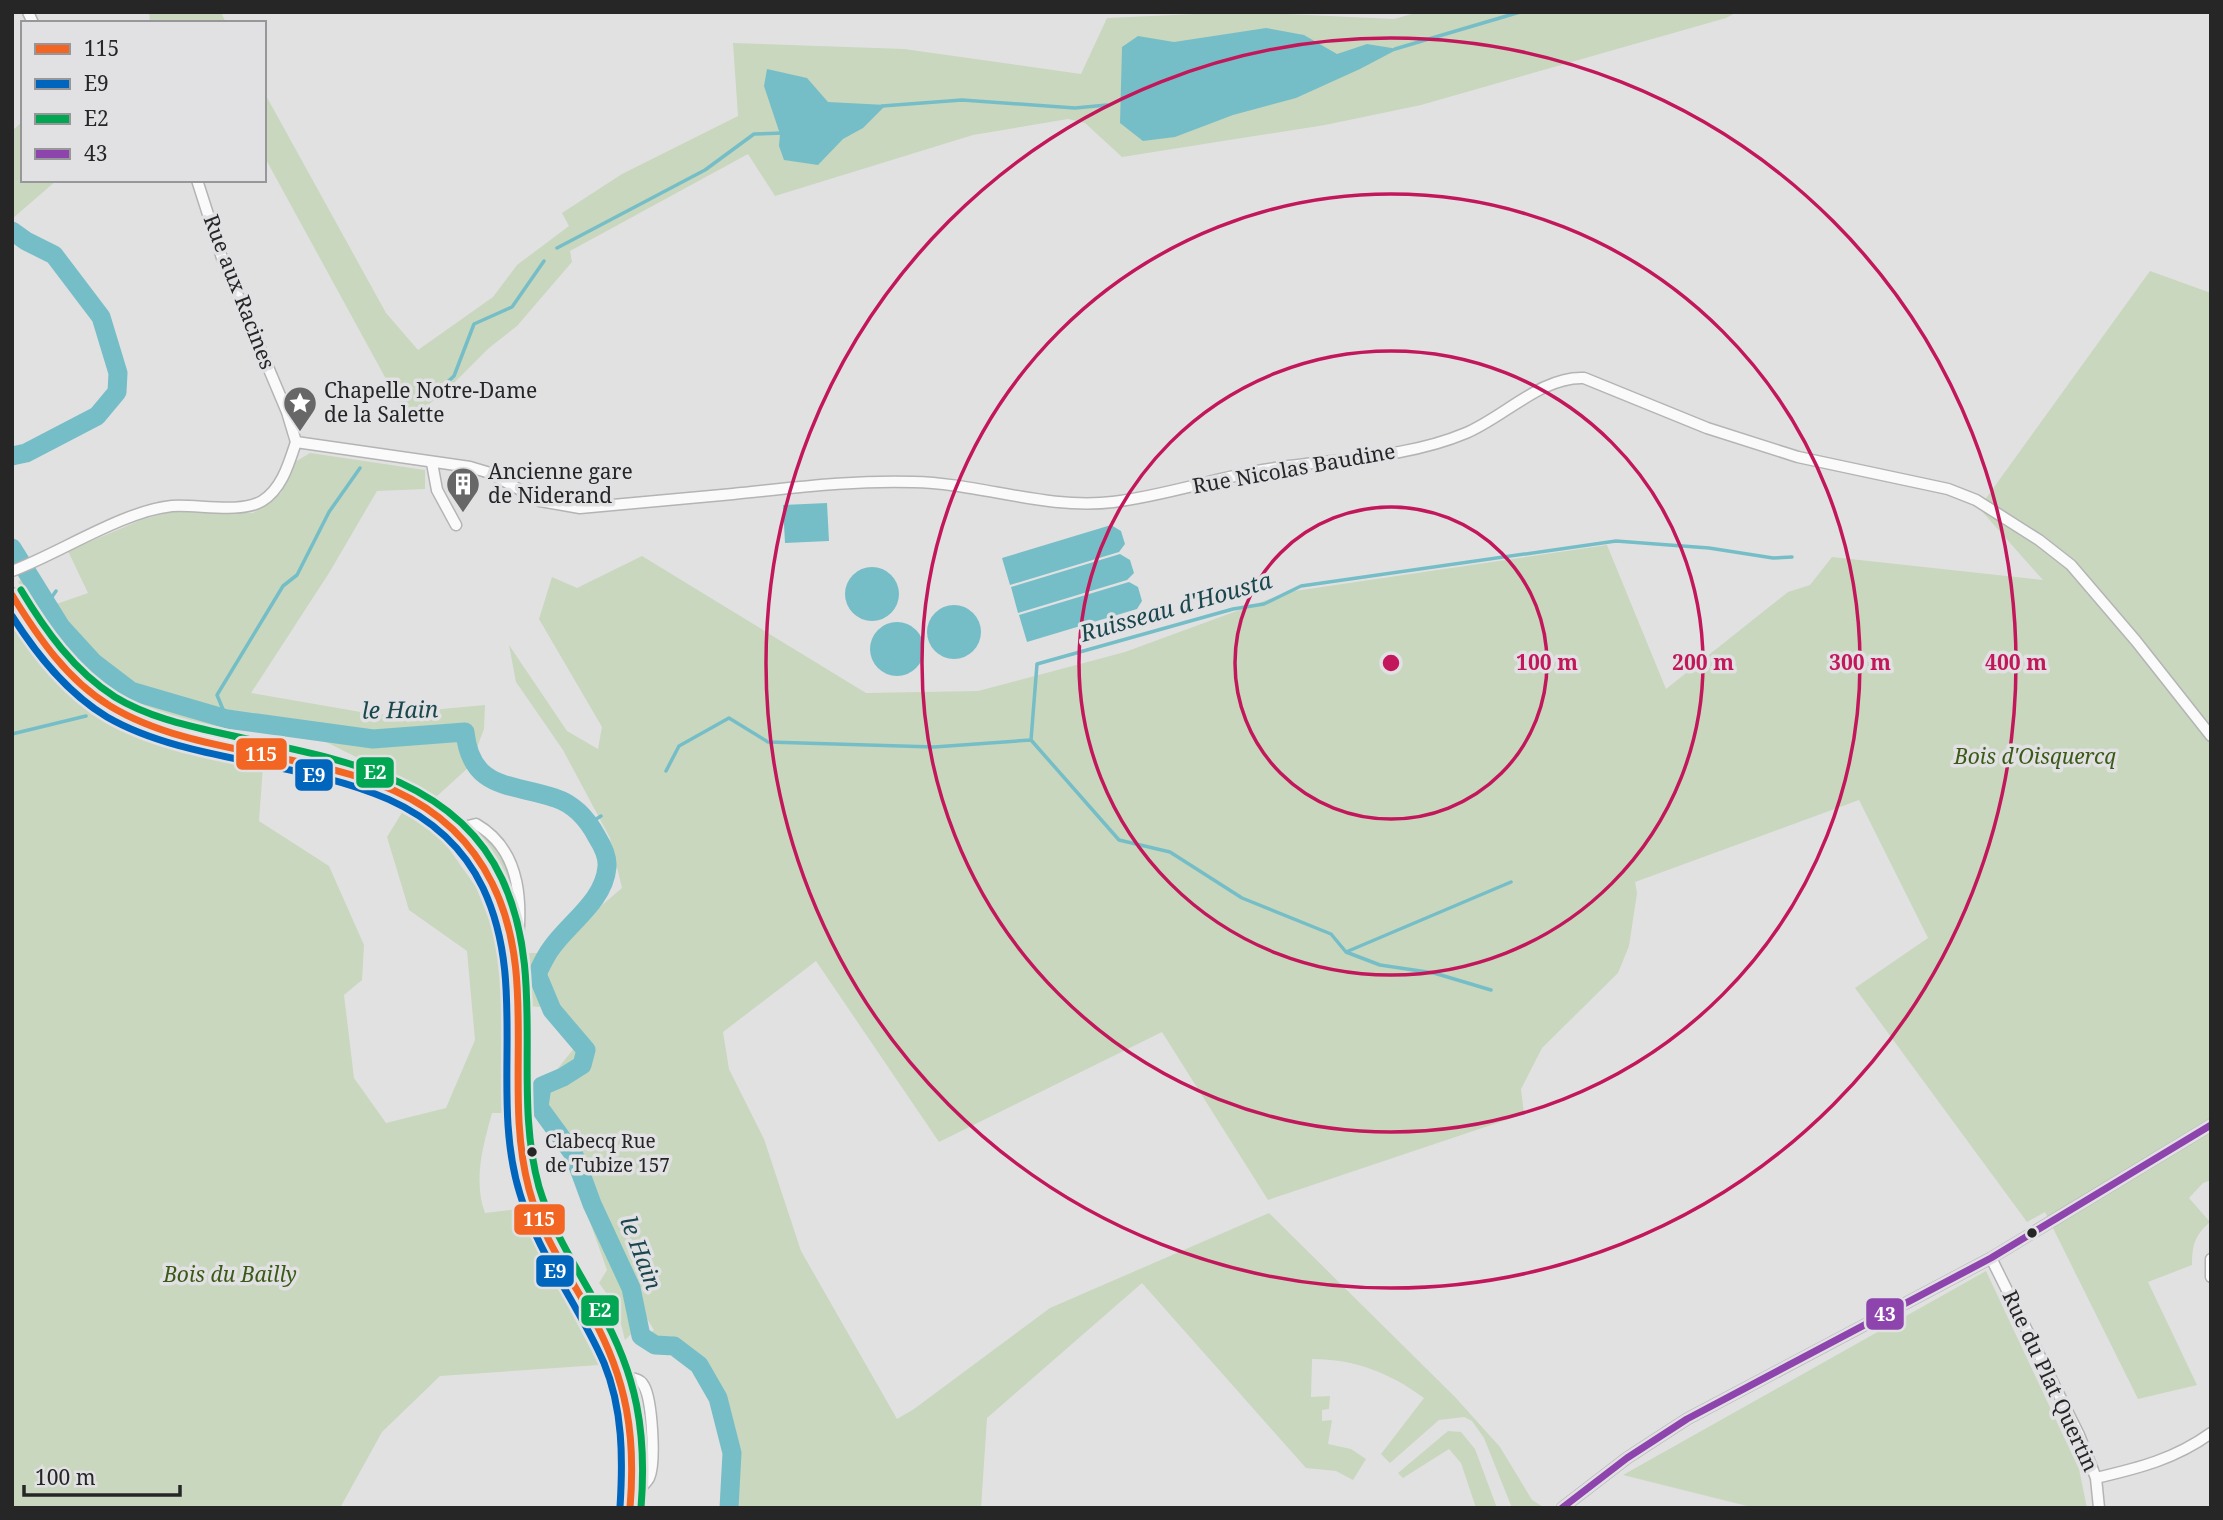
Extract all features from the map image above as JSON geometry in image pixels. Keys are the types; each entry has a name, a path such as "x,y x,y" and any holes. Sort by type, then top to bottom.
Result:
{"main road":[{"path":"12,595 50,652 74,677 100,699 131,717 177,734 358,775 415,800 457,833 482,864 506,918 515,961 518,987 520,1132 527,1183 544,1231 602,1337 620,1378 631,1428 630,1503"}],"street":[{"name":"Rue aux Racines","path":"198,182 222,258 287,412 296,442"},
{"name":"Rue Nicolas Baudine","path":"296,442 482,470 540,501 580,508 832,483 885,481 946,484 1070,503 1114,502 1252,472 1302,463 1382,455 1442,441 1479,427 1549,384 1572,378 1602,384 1707,428 1798,457 1959,493 1976,500 2039,540 2071,565 2136,641 2211,736"},
{"path":"15,570 150,510 190,505 245,508 258,504 277,487 296,442"},
{"path":"432,463 437,490 456,525"},
{"path":"457,833 464,827 476,824 496,839 512,865 517,882 520,918 515,961"},
{"path":"1563,1508 1627,1458 1687,1419 1991,1258 2211,1125"},
{"name":"Rue du Plat Quertin","path":"1991,1258 2079,1435 2096,1478 2099,1508"},
{"path":"2211,1259 2211,1277"},
{"path":"620,1378 637,1379 644,1385 650,1418 649,1477 630,1503"},
{"path":"2096,1478 2143,1467 2189,1448 2211,1433"}],"green space":[{"path":"149,12 221,12 225,21 150,21"},
{"path":"1241,12 1394,19 1419,12 1737,12 1726,18 1421,105 1325,125 1122,157 1085,123 1068,119 973,135 775,196 748,154 570,251 572,262 517,326 409,421 266,160 266,96 386,313 418,350 493,297 517,265 569,226 562,213 622,174 738,116 733,43 904,49 1081,74 1107,18"},
{"path":"21,123 21,182 55,182 12,219 12,131"},
{"name":"Bois d'Oisquercq","path":"2150,271 2211,293 2211,1180 2203,1183 2189,1198 2210,1222 2195,1241 2192,1265 2148,1282 2197,1385 2138,1399 2045,1212 2027,1222 1855,988 1928,938 1859,800 1635,882 1637,893 1629,946 1618,973 1542,1048 1521,1089 1524,1114 1268,1200 1162,1032 939,1142 816,961 723,1032 729,1069 764,1139 801,1251 897,1419 1050,1308 1269,1213 1455,1397 1500,1447 1532,1500 1545,1508 1512,1508 1484,1438 1472,1421 1464,1417 1439,1420 1390,1463 1381,1454 1424,1398 1385,1375 1343,1362 1312,1359 1311,1397 1330,1396 1329,1409 1322,1410 1322,1421 1332,1420 1328,1444 1351,1449 1366,1459 1353,1480 1336,1471 1306,1468 1142,1283 987,1418 981,1508 735,1508 737,1482 709,1368 671,1336 641,1340 654,1330 647,1319 625,1340 617,1308 599,1283 607,1270 585,1208 574,1165 562,1143 541,1121 543,1087 575,1047 543,1007 524,1006 528,953 542,953 551,938 567,935 622,888 610,838 563,750 516,682 509,645 567,731 598,749 602,727 539,619 552,577 577,588 642,556 866,693 978,691 1125,652 1288,592 1607,545 1666,689 1788,592 1810,585 1832,557 2043,580 1979,508"},
{"path":"310,453 425,470 425,489 377,491 329,573 251,693 378,715 485,705 484,729 470,766 436,797 318,738 163,719 106,689 76,666 49,634 18,582 26,575 45,608 88,593 68,551 141,520 174,511 253,513 281,493 295,462"},
{"name":"Bois du Bailly","path":"12,620 73,695 160,742 263,766 259,821 329,866 364,945 362,980 344,995 354,1078 386,1123 446,1108 475,1040 467,951 409,910 387,837 406,806 442,839 476,887 503,954 504,1113 492,1113 483,1150 481,1201 485,1213 517,1209 599,1365 440,1376 382,1432 340,1508 12,1508"},
{"path":"472,827 490,840 502,856 514,896 508,899 503,882 467,830"},
{"path":"1986,1271 2079,1469 2087,1508 1755,1508 1623,1475"},
{"path":"1448,1431 1461,1432 1475,1449 1497,1508 1476,1508 1461,1463 1449,1449 1403,1478 1398,1473"}],"water":[{"path":"1266,28 1304,35 1337,54 1367,44 1398,49 1296,98 1233,115 1175,137 1143,141 1120,123 1122,47 1138,36 1174,42"},
{"path":"767,69 807,78 828,102 886,105 863,128 843,139 818,165 784,160 779,146 780,134 764,86"},
{"path":"827,503 829,541 785,543 783,505"},
{"path":"1111,525 1121,531 1125,544 1119,552 1010,585 1002,558"},
{"path":"1120,554 1130,560 1134,573 1127,580 1018,613 1011,587"},
{"path":"872,567 891,575 899,594 891,613 872,621 853,613 845,594 853,575"},
{"path":"1129,582 1138,587 1142,601 1137,609 1027,642 1019,615"},
{"path":"954,605 973,613 981,632 973,651 954,659 935,651 927,632 935,613"},
{"path":"897,622 916,630 924,649 916,668 897,676 878,668 870,649 878,630"}],"waterway":[{"path":"1395,49 1520,12"},
{"path":"882,106 962,100 1075,108 1107,105"},
{"path":"557,248 705,170 754,134 784,133"},
{"name":"le Hain","path":"12,231 54,255 101,317 118,373 117,392 97,416 26,453 12,456"},
{"path":"430,398 454,376 474,324 512,307 544,261"},
{"path":"227,719 217,695 283,586 297,575 329,512 360,468"},
{"name":"Ruisseau d'Housta","path":"666,771 679,746 729,718 768,742 934,747 1031,740 1037,664 1233,609 1264,604 1301,586 1616,541 1709,548 1773,558 1792,557"},
{"name":"le Hain","path":"12,548 61,627 93,662 131,691 227,719 373,739 465,732 469,751 485,775 496,782 562,801 580,813 589,825 606,855 604,880 592,902 557,940 537,974 552,1010 586,1050 582,1065 542,1086 539,1107 574,1155 592,1204 631,1288 641,1336 655,1345 674,1346 699,1365 718,1398 732,1453 729,1508"},
{"path":"47,604 56,591"},
{"path":"12,734 86,716"},
{"path":"1031,740 1119,840 1170,852 1242,898 1331,934 1346,952 1511,882"},
{"name":"Ruisseau d'Housta","path":"590,823 601,816"},
{"path":"1346,952 1380,965 1434,973 1491,990"}],"transit line":[{"name":"E2","path":"21,590 50,635 86,675 127,704 179,723 341,761 381,775 418,792 451,814 480,843 502,879 516,917 523,955 527,993 528,1110 531,1149 539,1187 558,1235 613,1334 631,1381 637,1405 642,1455 641,1508"},
{"name":"115","path":"12,595 43,642 67,671 110,706 157,728 209,743 318,766 370,781 418,803 459,836 492,883 506,919 514,957 518,995 519,1112 529,1189 548,1239 592,1316 614,1363 630,1432 630,1508"},
{"name":"E9","path":"12,616 32,645 66,685 107,717 154,738 313,775 365,790 412,812 452,843 483,888 497,925 504,963 511,1156 520,1194 537,1238 594,1342 610,1380 620,1434 620,1507"},
{"name":"43","path":"1562,1508 1627,1458 1687,1419 1991,1258 2211,1125"}],"place":[{"name":"Chapelle Notre-Dame de la Salette","path":"300,433"},
{"name":"Ancienne gare de Niderand","path":"463,514"},
{"name":"Clabecq Rue de Tubize 157","path":"532,1152"}]}
